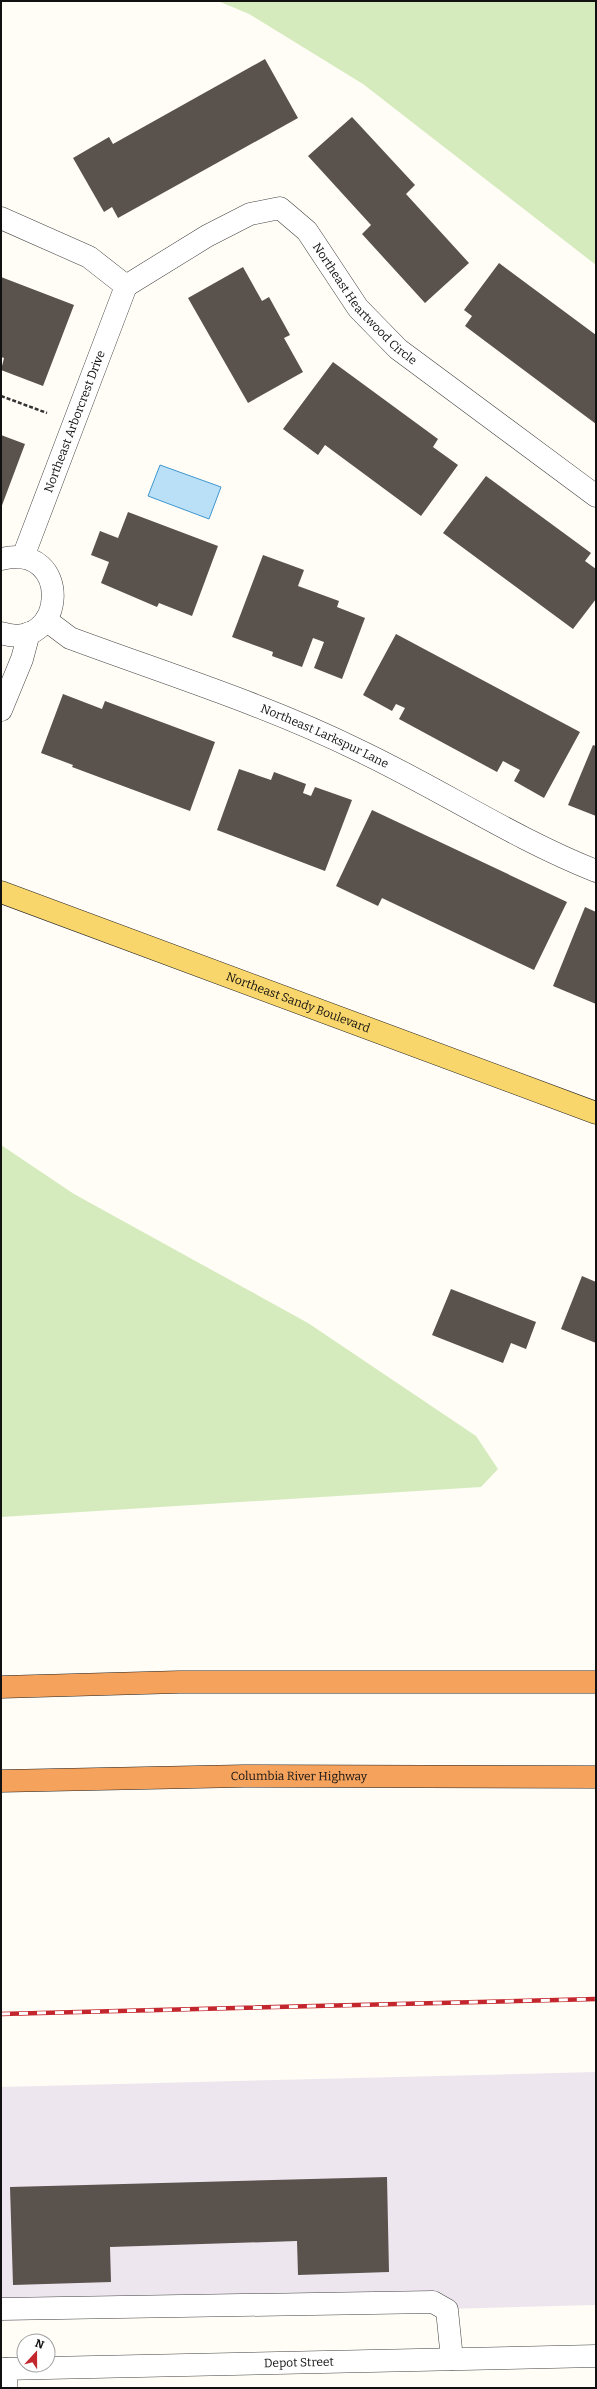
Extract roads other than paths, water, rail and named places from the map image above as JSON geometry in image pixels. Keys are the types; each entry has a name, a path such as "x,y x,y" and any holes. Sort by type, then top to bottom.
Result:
{"highway":[{"path":"1,1687 179,1682 596,1682"},
{"name":"Columbia River Highway","path":"1,1781 244,1776 596,1777"}],"main road":[{"name":"Northeast Sandy Boulevard","path":"1,892 596,1113"}],"street":[{"name":"Northeast Heartwood Circle","path":"126,286 207,236 237,220 250,214 280,208 307,232 358,308 398,349 596,496"},
{"path":"1,218 89,257 126,286"},
{"name":"Northeast Arborcrest Drive","path":"23,557 126,286"},
{"path":"1,559 11,556 23,557 40,566 52,583 54,596 52,608 38,626 22,659 1,710"},
{"path":"1,633 16,636 38,626"},
{"name":"Northeast Larkspur Lane","path":"38,626 309,727 361,751 551,853 596,871"},
{"path":"1,2309 433,2302 447,2310 452,2359"},
{"name":"Depot Street","path":"4,2376 452,2359 596,2356"}],"water":[{"path":"160,465 221,487 209,519 148,496"}],"railway":[{"path":"1,2014 596,1999"}]}
